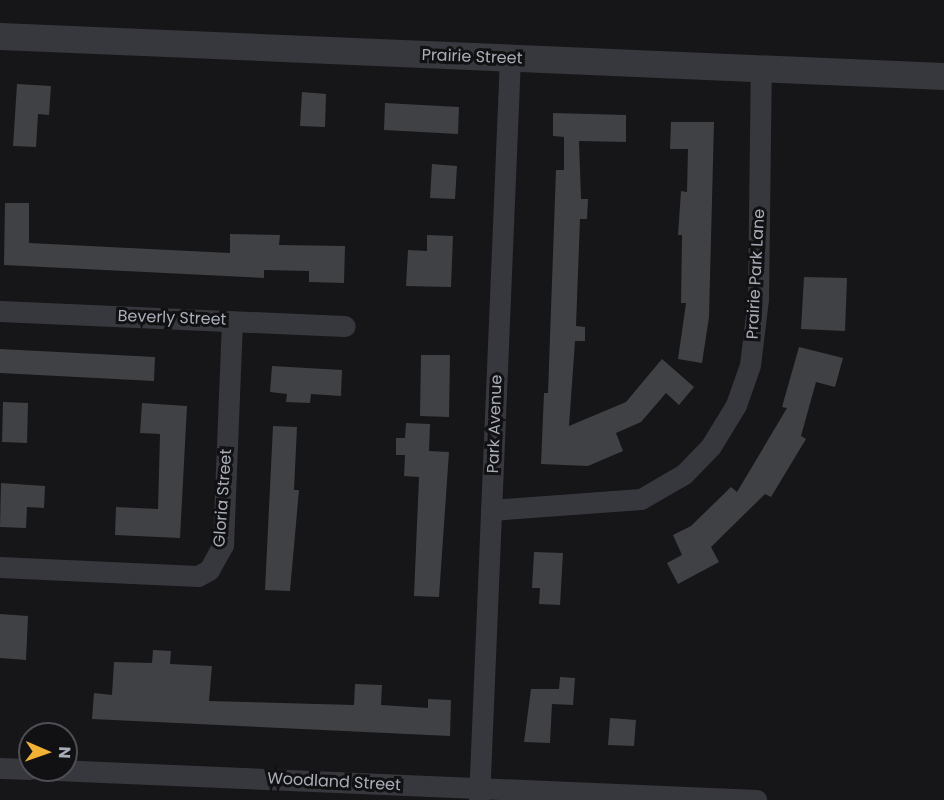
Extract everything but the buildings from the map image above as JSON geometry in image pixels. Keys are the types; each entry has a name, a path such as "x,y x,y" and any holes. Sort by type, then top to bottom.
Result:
{"street":[{"name":"Prairie Street","path":"0,36 944,76"},
{"name":"Park Avenue","path":"479,794 510,58"},
{"name":"Prairie Park Lane","path":"491,510 641,499 684,474 717,436 736,405 750,365 758,299 761,69"},
{"name":"Beverly Street","path":"0,312 345,326"},
{"name":"Gloria Street","path":"0,567 198,576 209,570 223,546 232,321"},
{"path":"0,768 18,769"},
{"name":"Woodland Street","path":"78,771 479,794 756,800"}]}
